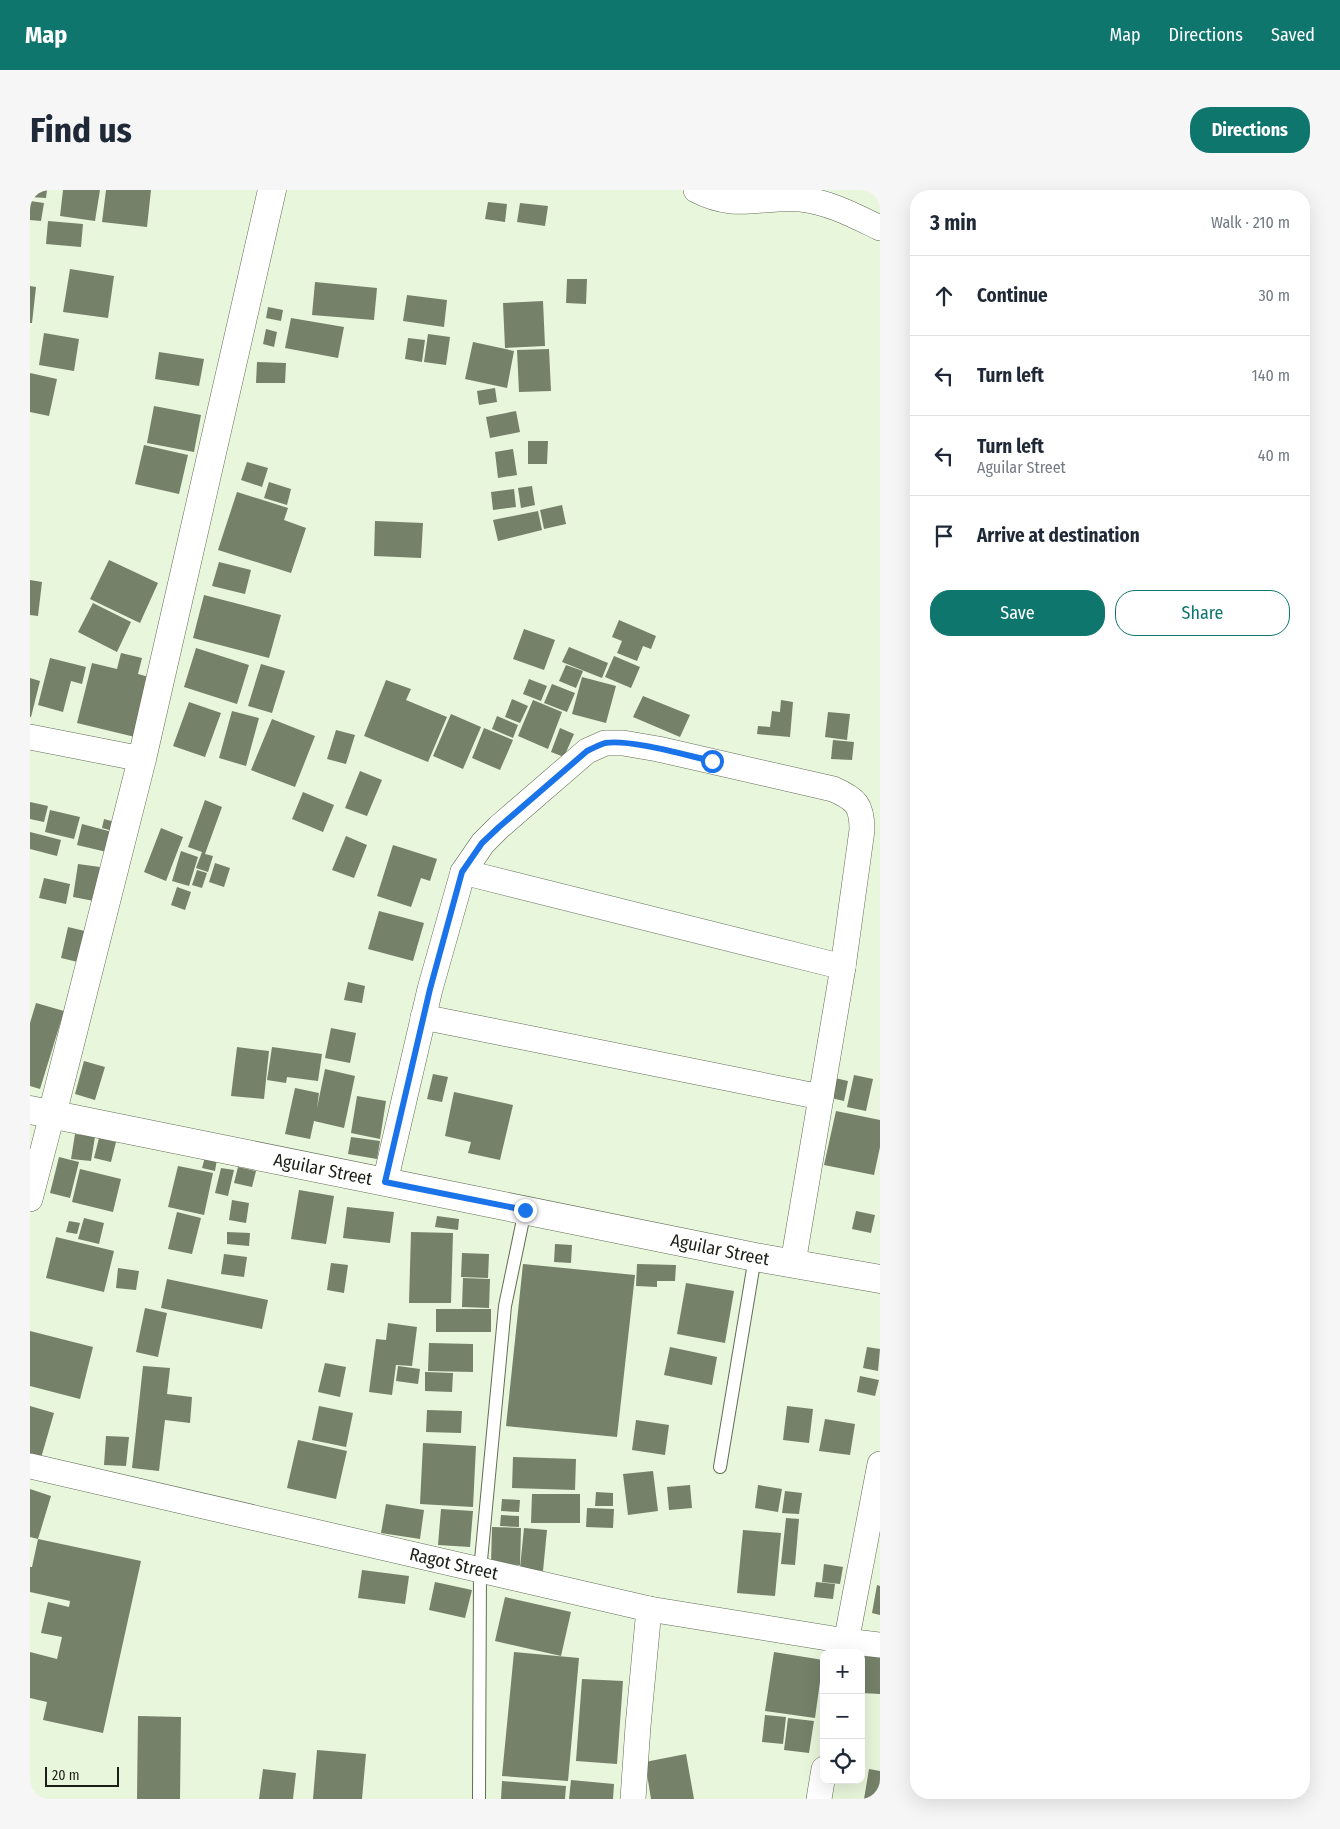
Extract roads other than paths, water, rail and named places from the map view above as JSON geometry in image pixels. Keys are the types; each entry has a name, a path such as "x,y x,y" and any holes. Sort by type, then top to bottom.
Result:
{"street":[{"path":"30,1199 41,1112 142,759 272,190"},
{"path":"696,190 712,198 735,203 801,199 825,204 880,228"},
{"path":"30,737 142,759"},
{"path":"385,1182 423,1017 462,872 482,843 587,751 605,743 622,743 658,749 833,789 853,798 861,813 862,821 843,967 793,1263"},
{"path":"462,872 843,967"},
{"path":"423,1017 821,1097"},
{"name":"Aguilar Street","path":"41,1112 755,1256 880,1279"},
{"path":"845,1647 880,1464"},
{"name":"Ragot Street","path":"30,1466 650,1609 845,1647 880,1645"},
{"path":"633,1799 638,1726 650,1609"},
{"path":"818,1799 821,1784"}],"lane":[{"path":"479,1799 480,1571 505,1306 525,1210"},
{"path":"720,1467 755,1256"}]}
